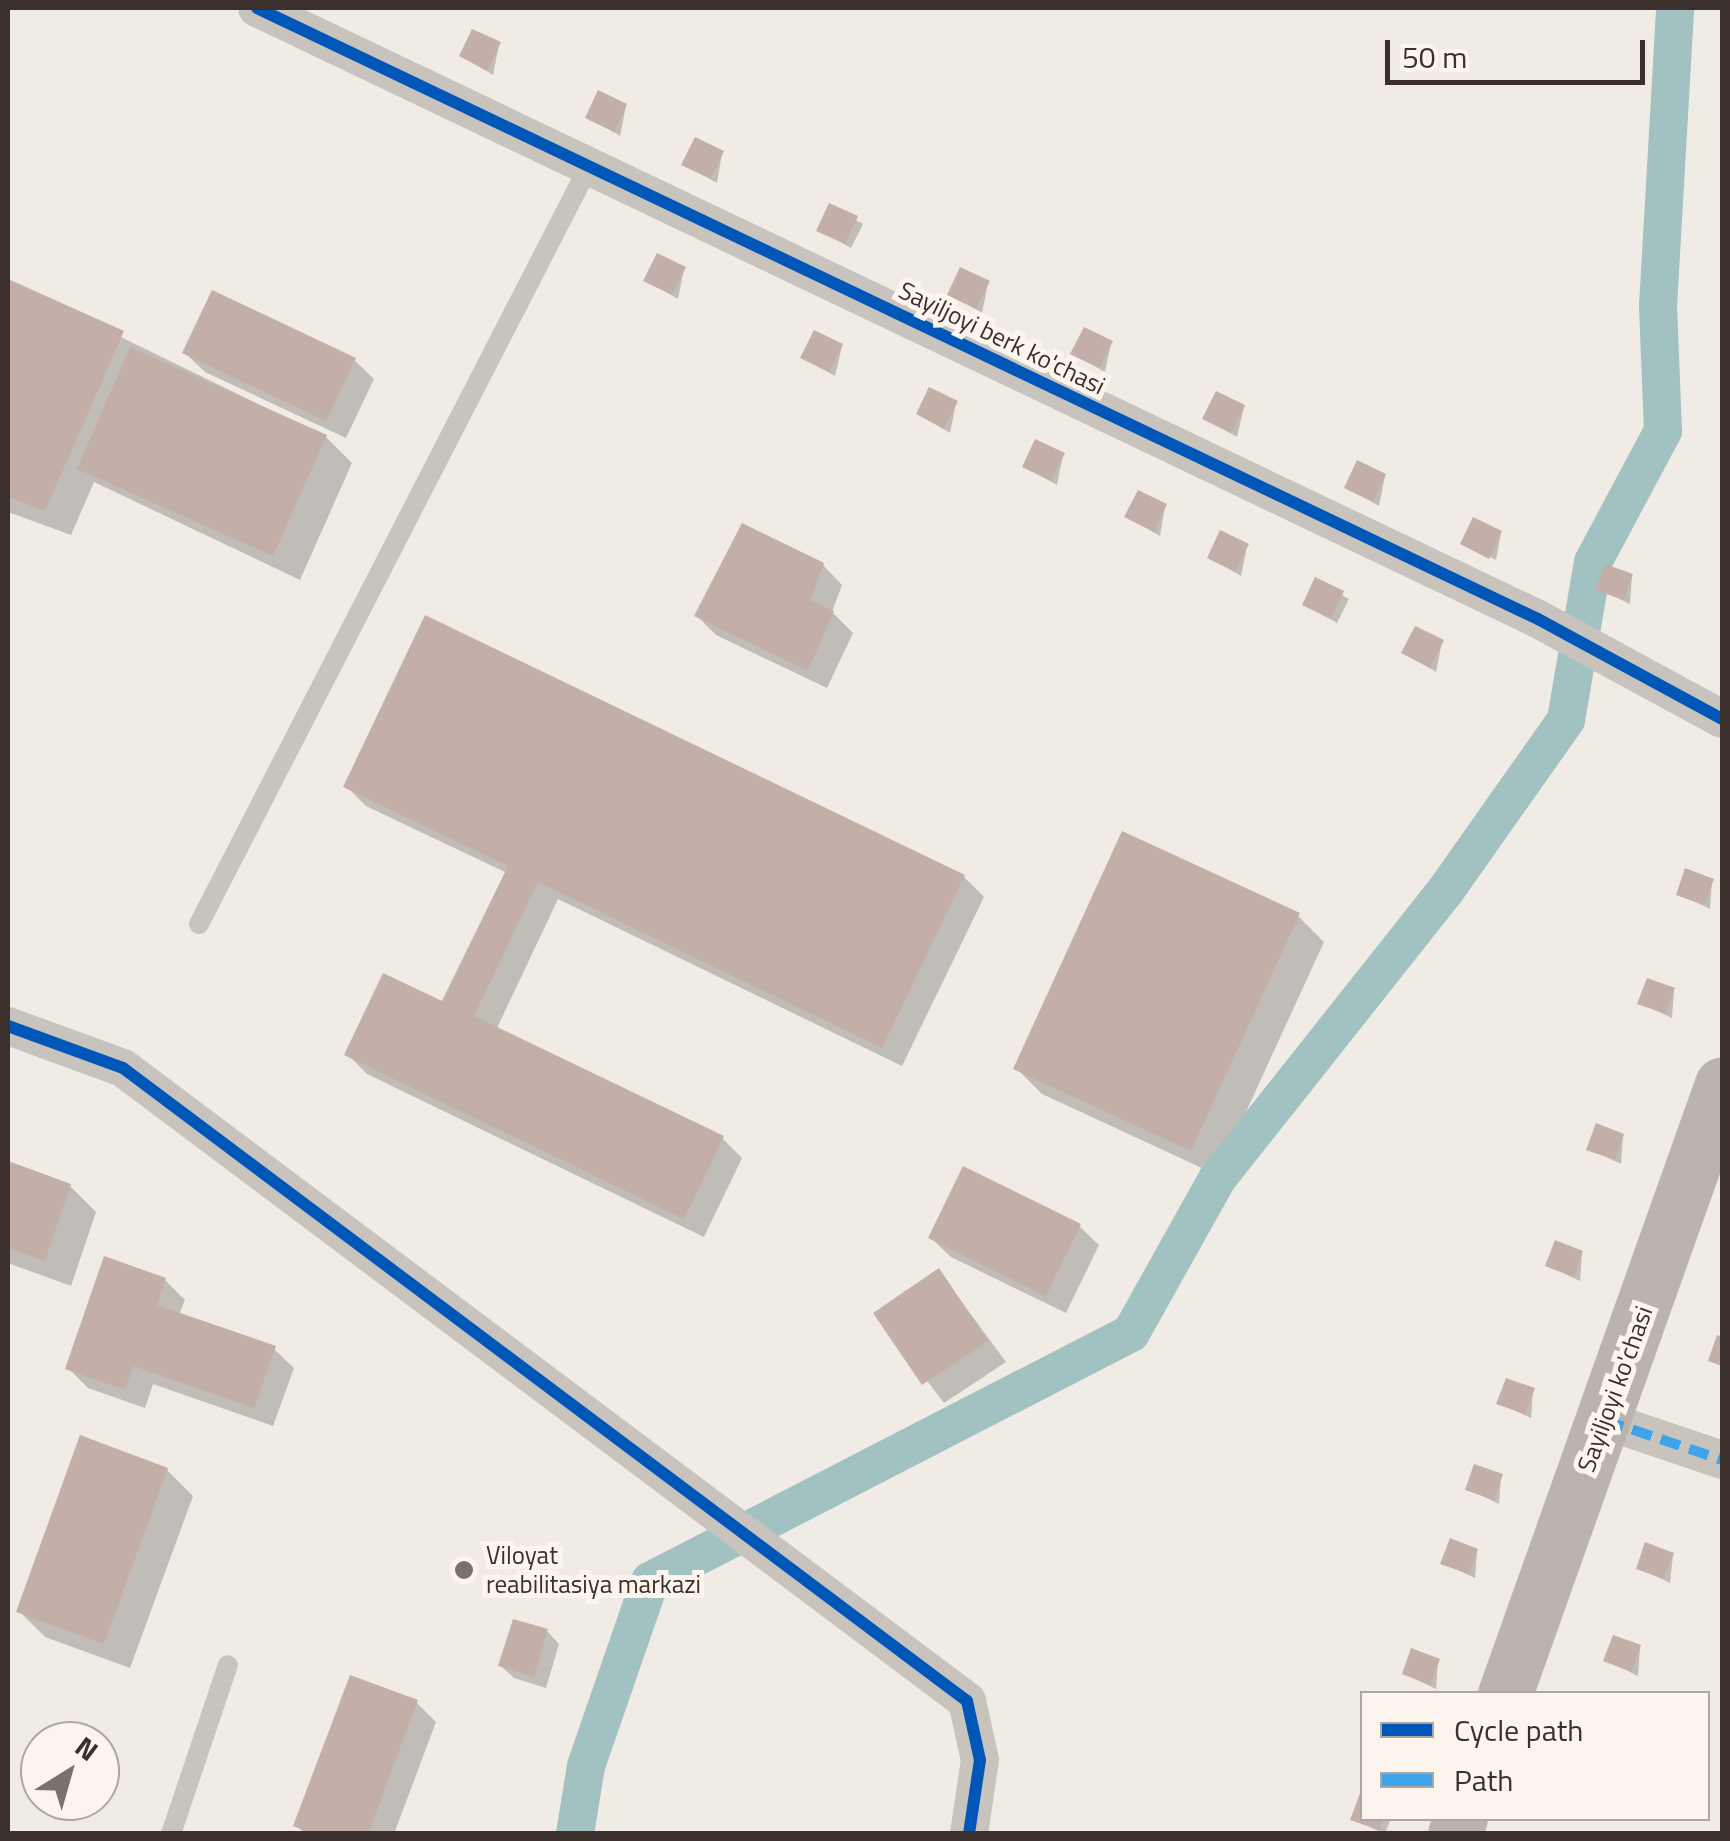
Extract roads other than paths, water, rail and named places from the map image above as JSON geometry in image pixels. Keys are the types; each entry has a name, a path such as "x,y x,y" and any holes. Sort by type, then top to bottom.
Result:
{"main road":[{"name":"Sayiljoyi ko'chasi","path":"1507,1691 1722,1084"}],"street":[{"name":"Sayiljoyi berk ko'chasi","path":"256,8 1538,619 1653,675 1722,718"},
{"path":"8,1026 123,1068 967,1701 980,1760 969,1834"},
{"path":"1604,1420 1722,1460"}],"lane":[{"path":"199,924 589,166"},
{"path":"171,1834 228,1665"}],"waterway":[{"path":"575,1834 586,1766 650,1581 1131,1333 1217,1179 1446,890 1566,720 1593,562 1663,431 1658,306 1675,8"}],"place":[{"name":"Viloyat reabilitasiya markazi","path":"464,1570"}]}
